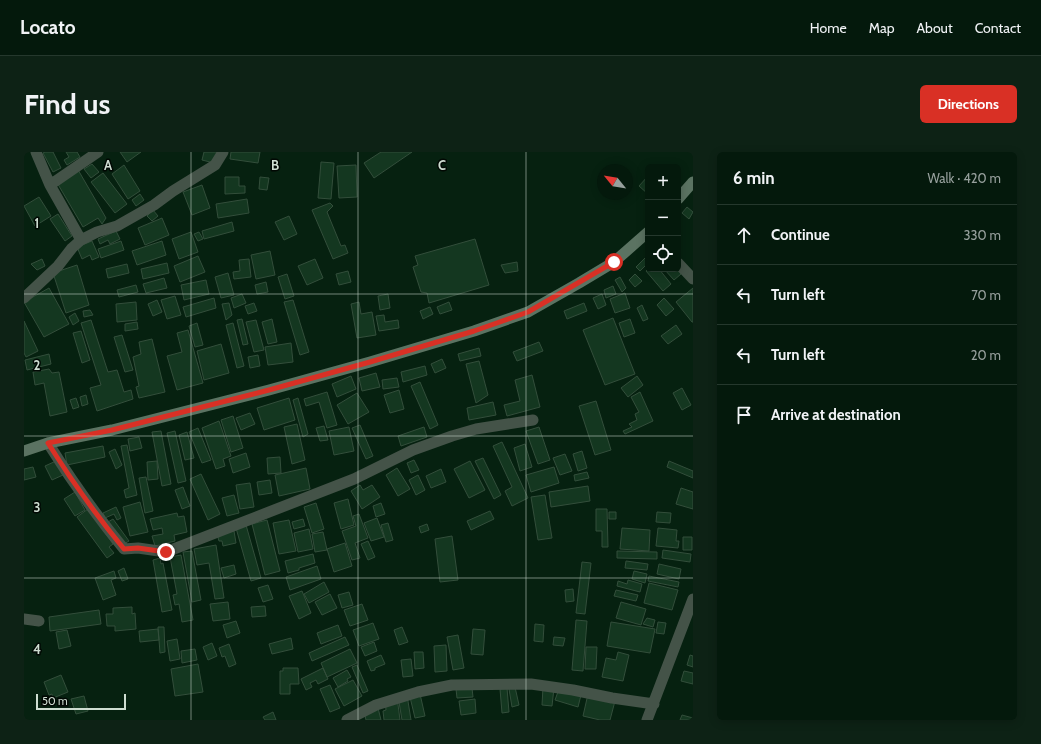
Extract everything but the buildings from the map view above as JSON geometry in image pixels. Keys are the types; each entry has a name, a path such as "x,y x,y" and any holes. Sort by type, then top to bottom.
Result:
{"main road":[{"path":"681,196 693,182"},
{"path":"24,451 48,443 112,430 269,390 474,331 528,312 614,262 645,235"}],"street":[{"path":"36,152 50,185 81,240"},
{"path":"50,185 98,152"},
{"path":"24,298 58,266 72,248 81,240 97,232 117,226 154,205 173,191 215,165 223,152"},
{"path":"681,266 693,279"},
{"path":"48,443 63,467 124,549 138,548 166,552 354,479 413,450 476,429 533,420"},
{"path":"647,720 693,599"},
{"path":"24,619 39,621"},
{"path":"347,720 376,705 418,692 452,685 531,684 654,704"}],"route":[{"path":"166,552 138,548 124,549 63,467 48,443 112,430 269,390 474,331 528,312 614,262"}]}
